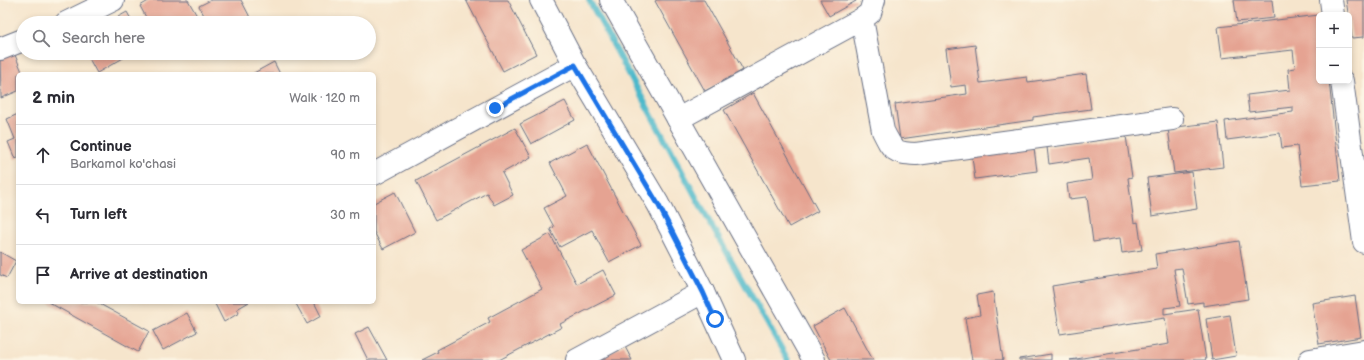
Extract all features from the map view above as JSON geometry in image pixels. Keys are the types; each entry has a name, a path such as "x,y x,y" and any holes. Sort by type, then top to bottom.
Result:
{"street":[{"path":"80,16 113,0"},
{"path":"541,0 575,65 658,204 703,292 734,360"},
{"path":"611,0 814,360"},
{"path":"678,119 862,19 870,13 874,0"},
{"path":"1331,0 1333,12"},
{"path":"862,19 883,131 891,147 901,153 916,154 1172,118"},
{"path":"0,49 16,43"},
{"path":"376,173 575,65"},
{"path":"1342,84 1364,235"},
{"path":"577,360 703,292"},
{"path":"1310,360 1364,351"}],"building":[{"path":"150,0 188,0 197,16 145,16 140,6"},
{"path":"211,0 241,0 249,16 204,16 199,6"},
{"path":"466,0 508,0 536,54 503,71"},
{"path":"704,0 743,70 705,91 655,1"},
{"path":"820,0 856,0 856,1 829,16"},
{"path":"1234,0 1272,0 1274,18 1237,22"},
{"path":"1346,0 1364,0 1364,37 1352,38 1352,12 1348,12"},
{"path":"127,12 129,16 120,16"},
{"path":"1316,15 1316,84 1329,84 1340,181 1302,185 1297,146 1282,148 1280,133 1227,140 1225,121 1293,112 1293,107 1249,112 1247,95 1290,90 1288,69 1295,68 1293,50 1222,58 1218,27"},
{"path":"975,45 980,83 1027,77 1028,82 1086,74 1091,109 1033,117 1033,120 900,139 895,104 967,94 966,85 951,87 946,49"},
{"path":"12,48 22,72 16,72 16,92 1,98 0,54"},
{"path":"90,60 120,60 99,72 96,72"},
{"path":"274,62 279,72 256,72"},
{"path":"753,93 818,211 789,227 724,110"},
{"path":"565,101 575,120 531,144 520,124"},
{"path":"16,115 15,159 8,142 15,139 7,119"},
{"path":"1218,122 1223,167 1174,173 1168,128"},
{"path":"515,128 531,157 502,173 513,195 494,205 487,193 436,220 416,181"},
{"path":"1126,136 1132,177 1128,178 1134,223 1138,222 1142,250 1122,253 1120,238 1093,242 1087,197 1069,199 1067,184 1092,180 1089,158 1049,164 1047,147"},
{"path":"587,143 641,245 609,262 592,230 560,247 550,229 554,227 544,208 567,196 550,163"},
{"path":"1034,148 1037,171 975,179 972,157"},
{"path":"1192,172 1197,209 1152,216 1147,178"},
{"path":"395,192 415,232 383,249 376,236 376,202"},
{"path":"550,234 577,284 603,270 616,295 560,324 562,327 499,360 422,360 438,352 437,350 490,322 488,318 542,289 521,250"},
{"path":"1239,241 1248,299 1203,306 1203,302 1188,304 1182,268 1174,269 1180,306 1164,308 1164,314 1198,309 1206,360 1070,360 1169,344 1165,318 1060,334 1052,286 1157,269 1155,254"},
{"path":"0,252 16,261 7,278 0,275"},
{"path":"993,292 1003,360 972,360 965,318 980,315 977,295"},
{"path":"1355,296 1361,337 1319,344 1312,303"},
{"path":"52,304 100,304 149,331 138,352"},
{"path":"215,304 246,304 237,309 239,313 224,322"},
{"path":"296,304 315,304 321,316 307,324"},
{"path":"845,308 873,360 831,360 813,326"},
{"path":"187,313 197,332 163,350 153,331"},
{"path":"1230,315 1236,356 1212,360 1206,319"},
{"path":"369,327 387,360 368,360 355,334"},
{"path":"624,345 632,360 597,360"},
{"path":"1051,354 1051,360 1019,360 1019,359"}],"waterway":[{"path":"589,0 709,221 788,360"}],"route":[{"path":"495,108 575,65 658,204 703,292 715,319"}]}
